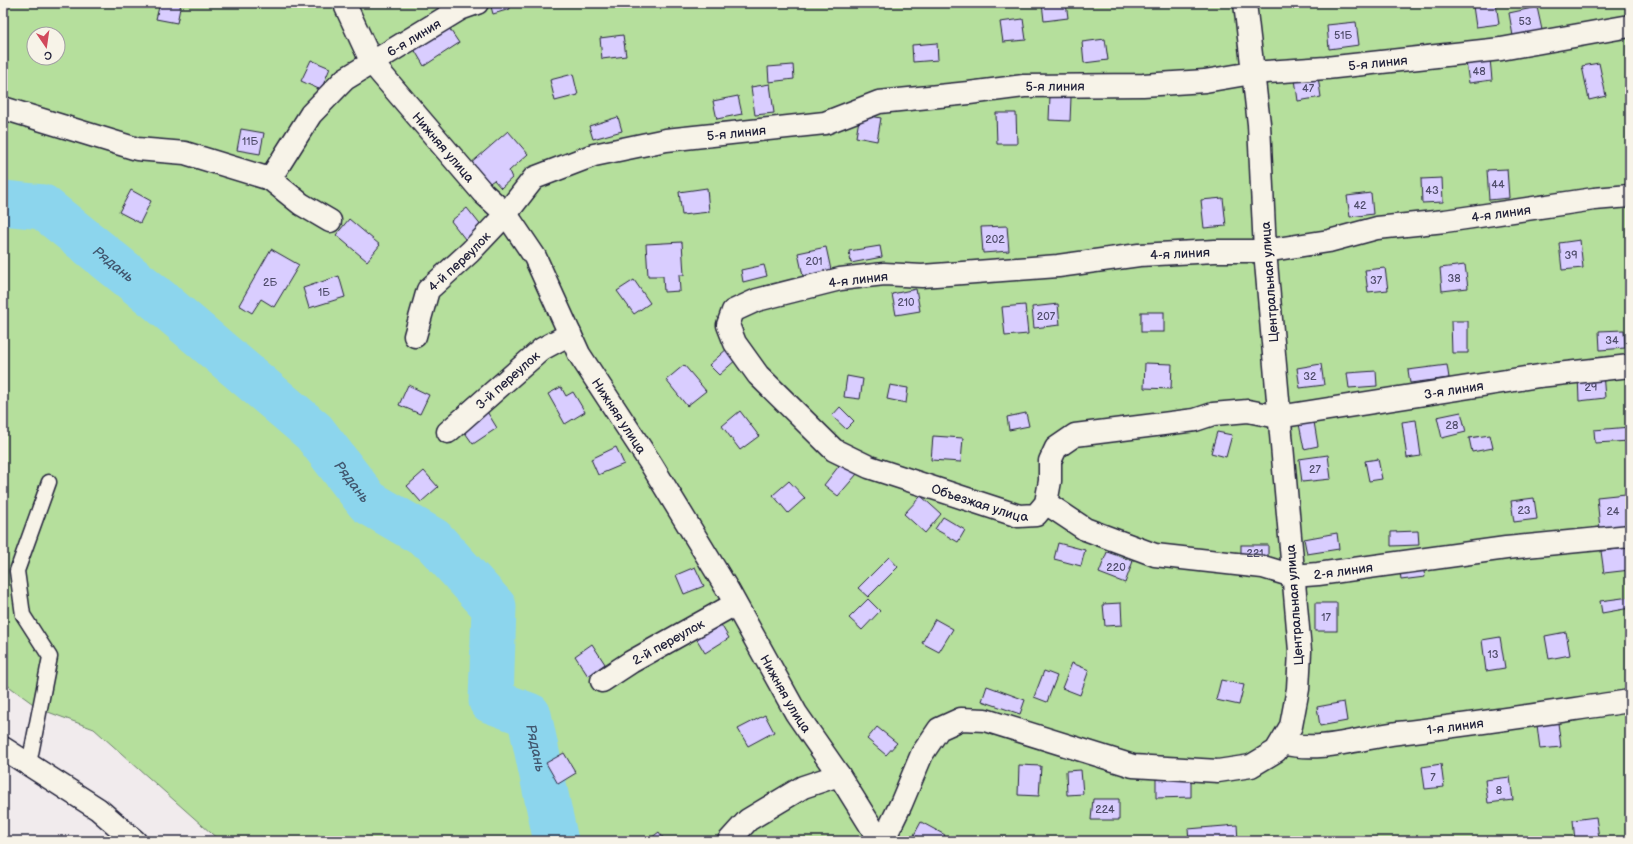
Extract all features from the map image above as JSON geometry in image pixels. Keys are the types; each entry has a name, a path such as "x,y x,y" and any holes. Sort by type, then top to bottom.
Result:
{"street":[{"name":"6-я линия","path":"270,179 311,114 344,79 460,9 477,3"},
{"name":"Центральная улица","path":"881,841 901,804 922,754 939,729 961,719 985,720 1133,766 1218,771 1251,766 1276,751 1291,726 1298,689 1300,651 1278,416 1265,251 1259,124 1252,74 1245,3"},
{"name":"Нижняя улица","path":"341,4 372,62 483,193 506,214 535,257 579,354 651,464 735,604 796,713 839,775 881,841"},
{"name":"5-я линия","path":"506,214 534,178 594,155 666,140 825,123 879,102 1024,86 1144,85 1326,68 1501,50 1630,26"},
{"path":"3,108 137,149 185,153 270,179 301,204 330,221"},
{"name":"4-я линия","path":"732,311 757,300 840,279 884,274 922,276 1058,266 1139,255 1215,251 1265,251 1329,241 1377,228 1445,221 1594,199 1630,196"},
{"name":"4-й переулок","path":"415,336 428,290 470,252 506,214"},
{"name":"Объезжая улица","path":"732,311 728,325 735,343 758,375 834,450 869,467 1019,516 1036,515 1046,503 1050,481 1050,461 1056,448 1075,435 1195,420 1213,414 1248,411 1278,416"},
{"name":"3-й переулок","path":"448,432 542,349 570,334"},
{"name":"3-я линия","path":"1278,416 1539,376 1630,366"},
{"name":"2-я линия","path":"1046,503 1085,529 1155,556 1263,567 1293,576 1318,574 1506,548 1630,536"},
{"name":"2-й переулок","path":"602,681 631,662 735,604"},
{"name":"1-я линия","path":"1282,743 1293,746 1317,746 1397,734 1453,728 1630,701"},
{"path":"3,748 98,809 135,841"},
{"path":"729,841 748,820 803,788 839,775"}],"lane":[{"path":"29,764 50,657 23,615 17,571 49,482"}],"green space":[{"path":"3,3 1630,3 1630,841 220,841 94,729 40,709 3,682"}],"building":[{"path":"160,3 181,3 177,23 156,19"},
{"path":"490,3 509,3 510,9 493,14"},
{"path":"1042,3 1066,3 1068,18 1044,21"},
{"path":"1496,3 1499,24 1476,27 1473,6"},
{"path":"1537,7 1542,30 1513,36 1509,13"},
{"path":"1023,19 1026,40 1003,42 1000,22"},
{"path":"1356,22 1359,45 1329,49 1327,25"},
{"path":"449,28 459,43 424,66 414,49"},
{"path":"623,35 626,56 602,59 600,38"},
{"path":"1105,39 1108,60 1084,63 1082,42"},
{"path":"937,43 938,60 913,62 912,45"},
{"path":"1490,59 1492,80 1469,83 1466,62"},
{"path":"311,60 330,68 321,90 301,81"},
{"path":"1599,63 1606,96 1589,100 1582,66"},
{"path":"793,65 794,79 769,82 768,67"},
{"path":"573,74 578,95 555,101 550,80"},
{"path":"1318,77 1321,97 1298,101 1295,79"},
{"path":"770,84 774,113 755,115 751,87"},
{"path":"738,96 742,114 717,119 713,101"},
{"path":"1050,96 1071,97 1070,121 1049,120"},
{"path":"996,113 1016,113 1017,144 997,144"},
{"path":"860,114 881,118 877,141 856,137"},
{"path":"618,117 622,131 593,139 589,126"},
{"path":"241,129 264,133 260,154 237,150"},
{"path":"508,131 528,154 509,171 512,178 501,188 494,180 487,185 469,165"},
{"path":"1507,169 1509,198 1489,200 1487,170"},
{"path":"1442,178 1443,202 1422,203 1421,179"},
{"path":"707,188 709,212 682,215 679,192"},
{"path":"131,190 151,201 140,223 119,212"},
{"path":"1371,193 1373,214 1350,217 1347,196"},
{"path":"1223,198 1226,226 1204,228 1201,200"},
{"path":"467,208 482,227 465,239 451,221"},
{"path":"349,219 380,245 367,261 336,235"},
{"path":"1007,226 1009,251 983,253 981,227"},
{"path":"1580,240 1583,268 1562,270 1559,243"},
{"path":"682,242 684,275 679,275 680,291 664,292 663,276 648,276 646,244"},
{"path":"880,246 882,257 851,263 849,251"},
{"path":"826,247 831,270 803,276 798,253"},
{"path":"271,249 299,265 274,307 261,299 252,313 239,305"},
{"path":"764,265 767,276 743,282 741,270"},
{"path":"1465,265 1468,288 1442,291 1440,268"},
{"path":"1385,268 1388,290 1368,292 1365,270"},
{"path":"339,276 345,297 309,308 303,288"},
{"path":"634,280 650,303 634,314 617,291"},
{"path":"916,289 920,311 896,315 892,294"},
{"path":"1058,304 1060,325 1034,328 1032,307"},
{"path":"1025,305 1028,334 1005,336 1002,307"},
{"path":"1141,312 1164,312 1164,332 1141,332"},
{"path":"1451,321 1468,321 1468,353 1452,353"},
{"path":"1624,330 1625,348 1600,350 1599,331"},
{"path":"729,347 738,358 719,375 709,365"},
{"path":"1145,363 1172,364 1171,389 1144,388"},
{"path":"1321,364 1324,385 1300,388 1297,368"},
{"path":"684,365 706,391 687,406 666,380"},
{"path":"1447,365 1449,378 1410,383 1408,370"},
{"path":"1376,371 1377,386 1349,388 1347,373"},
{"path":"1603,373 1605,398 1579,401 1578,375"},
{"path":"847,376 863,379 860,399 844,397"},
{"path":"408,385 429,395 420,414 399,405"},
{"path":"890,385 908,388 906,403 887,399"},
{"path":"561,387 566,396 573,392 585,412 565,424 548,394"},
{"path":"840,407 854,421 846,429 832,416"},
{"path":"486,410 497,428 473,444 461,427"},
{"path":"740,411 759,436 740,450 722,426"},
{"path":"1461,412 1466,432 1442,438 1437,417"},
{"path":"1026,413 1029,426 1009,430 1007,417"},
{"path":"1416,420 1421,456 1407,458 1402,422"},
{"path":"1314,422 1318,446 1304,449 1299,424"},
{"path":"1630,427 1630,441 1595,443 1594,430"},
{"path":"1217,432 1232,435 1226,457 1211,453"},
{"path":"1490,435 1493,448 1472,452 1469,438"},
{"path":"933,436 963,438 961,462 931,460"},
{"path":"616,447 624,464 598,475 591,459"},
{"path":"1328,455 1331,479 1302,482 1299,459"},
{"path":"1378,459 1382,479 1369,481 1365,461"},
{"path":"842,462 857,474 838,496 824,485"},
{"path":"424,471 438,487 421,502 407,486"},
{"path":"789,481 805,498 788,513 773,495"},
{"path":"1626,494 1629,526 1600,529 1597,497"},
{"path":"921,496 941,514 925,533 904,514"},
{"path":"1534,498 1537,519 1514,522 1511,501"},
{"path":"943,517 965,530 958,542 935,529"},
{"path":"1418,531 1419,545 1391,546 1391,532"},
{"path":"1337,533 1339,549 1307,554 1304,539"},
{"path":"1058,543 1085,550 1081,566 1054,559"},
{"path":"1241,545 1268,545 1268,560 1241,560"},
{"path":"1627,548 1630,570 1604,573 1601,551"},
{"path":"1107,552 1133,561 1125,583 1099,573"},
{"path":"889,557 898,567 868,597 858,588"},
{"path":"695,567 704,586 684,594 676,575"},
{"path":"1423,567 1425,577 1401,580 1400,570"},
{"path":"1630,597 1630,608 1602,613 1600,601"},
{"path":"868,599 880,611 862,630 849,618"},
{"path":"1121,603 1122,625 1105,626 1103,604"},
{"path":"1315,603 1337,603 1337,631 1315,631"},
{"path":"935,619 953,629 939,652 922,643"},
{"path":"720,623 729,638 705,653 696,638"},
{"path":"1566,632 1570,655 1549,659 1545,636"},
{"path":"1500,637 1505,668 1486,671 1482,640"},
{"path":"592,644 605,664 588,676 575,656"},
{"path":"1072,663 1089,670 1080,695 1062,688"},
{"path":"1044,671 1057,676 1047,702 1034,697"},
{"path":"1221,680 1244,685 1239,705 1216,700"},
{"path":"987,686 1025,700 1020,714 982,701"},
{"path":"1344,702 1347,721 1320,726 1317,707"},
{"path":"765,715 774,732 748,746 738,729"},
{"path":"1558,723 1561,747 1540,749 1537,725"},
{"path":"877,727 897,743 886,755 867,739"},
{"path":"564,753 576,773 558,784 546,763"},
{"path":"1441,764 1444,787 1425,789 1422,767"},
{"path":"1019,765 1041,766 1039,796 1018,795"},
{"path":"1081,770 1083,794 1067,795 1066,771"},
{"path":"1510,777 1513,800 1488,803 1485,780"},
{"path":"1191,778 1191,797 1156,798 1156,779"},
{"path":"1093,799 1119,799 1119,820 1091,820"},
{"path":"1596,817 1599,838 1575,841 1573,820"},
{"path":"921,822 945,835 941,841 925,841 914,835"},
{"path":"1237,825 1238,841 1189,841 1188,829"},
{"path":"659,832 665,841 647,841"}],"waterway":[{"name":"Рядань","path":"3,203 43,207 161,302 314,432 368,502 433,540 494,607 491,701 529,715 556,841"}]}
